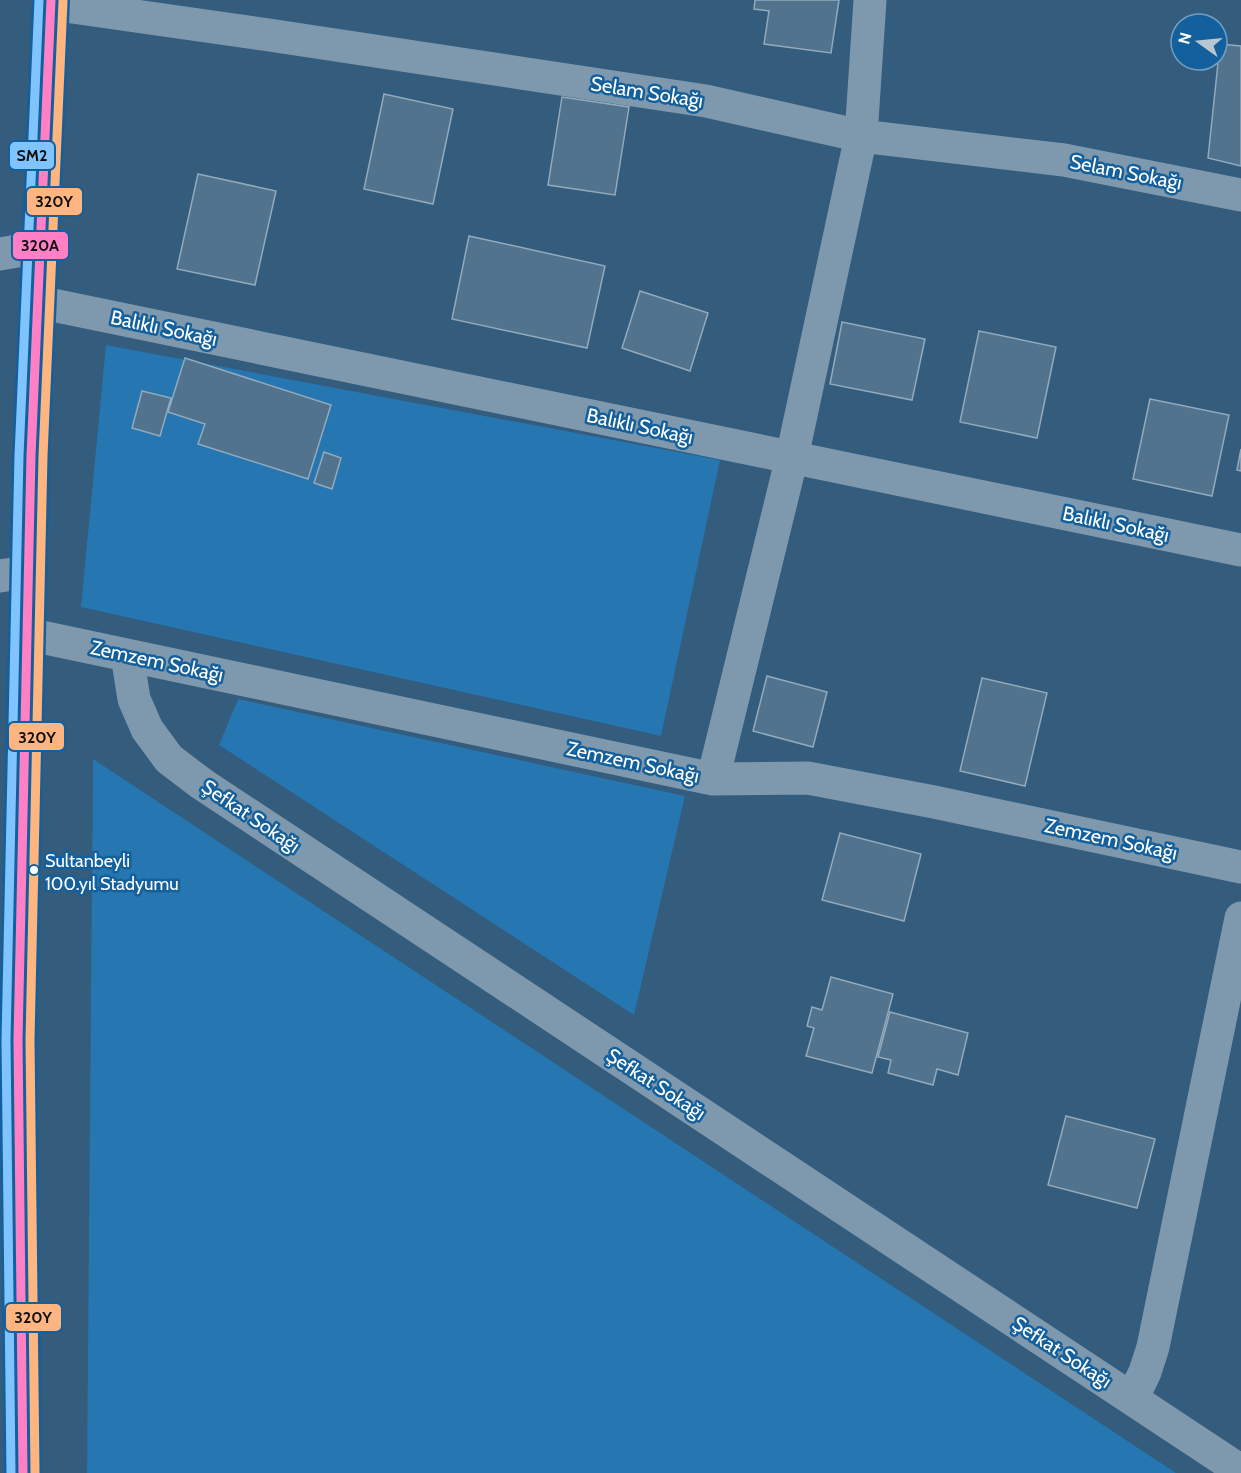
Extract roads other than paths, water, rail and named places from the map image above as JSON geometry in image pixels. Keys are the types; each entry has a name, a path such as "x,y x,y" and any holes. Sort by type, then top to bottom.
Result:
{"street":[{"path":"713,779 792,457 861,136 870,0"},
{"path":"23,1473 10,1164 18,1040 11,849 27,634 14,574 31,456 51,2"},
{"name":"Selam Sokağı","path":"51,2 706,101 861,136 1064,160 1241,195"},
{"path":"0,254 40,247"},
{"name":"Balıklı Sokağı","path":"38,302 1241,550"},
{"name":"Zemzem Sokağı","path":"27,634 713,779 808,778 934,802 1241,867"},
{"name":"Şefkat Sokağı","path":"127,655 134,699 147,729 169,759 202,784 1241,1471"},
{"path":"1132,1399 1145,1372 1153,1347 1241,918"}],"place":[{"name":"Sultanbeyli 100.yıl Stadyumu","path":"34,870"}]}
